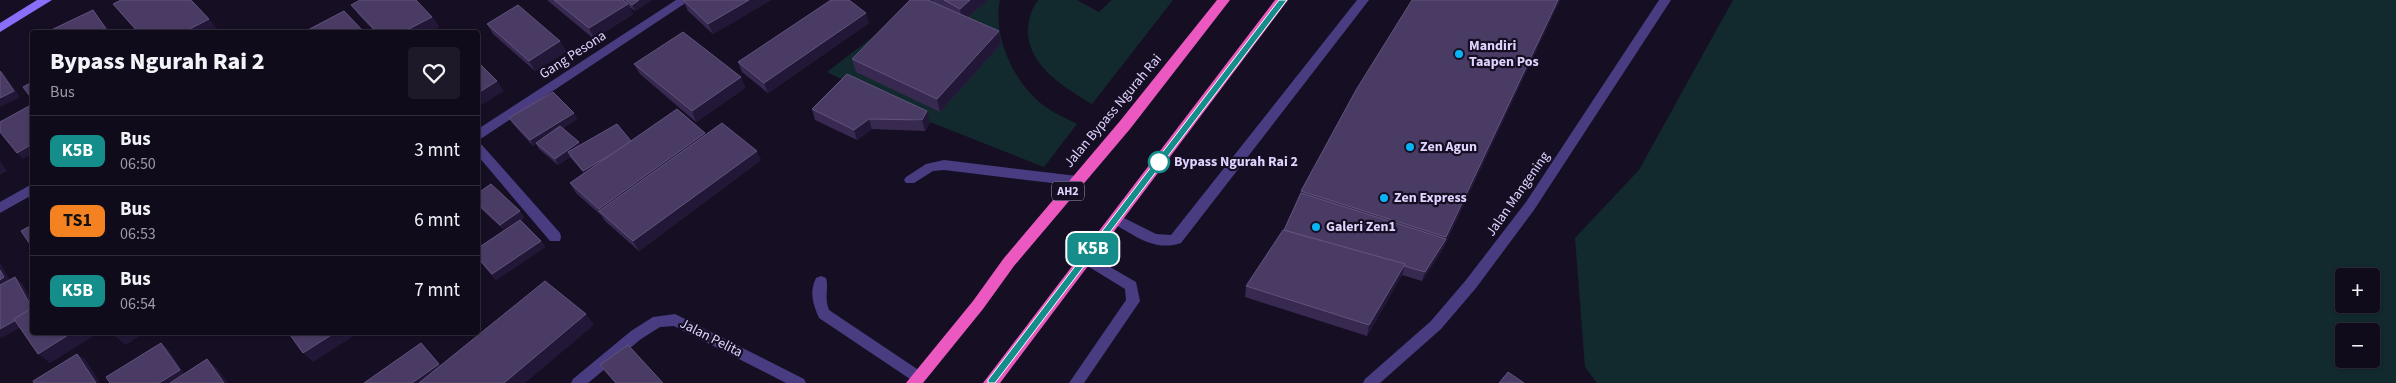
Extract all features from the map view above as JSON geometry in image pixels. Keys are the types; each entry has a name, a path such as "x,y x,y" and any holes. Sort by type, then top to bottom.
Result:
{"highway":[{"name":"Jalan Bypass Ngurah Rai","path":"916,380 978,305 1009,262 1125,125 1224,0"},
{"path":"992,383 1282,0"}],"main road":[{"path":"0,28 46,0"}],"street":[{"name":"Gang Pesona","path":"480,134 684,0"},
{"path":"1116,219 1161,242 1171,242 1176,239 1363,0"},
{"name":"Jalan Mangening","path":"1370,383 1436,325 1472,284 1530,206 1665,0"},
{"path":"480,150 555,237"},
{"path":"910,180 930,167 944,165 1077,181"},
{"path":"0,208 30,190"},
{"path":"1076,383 1133,301 1130,286 1086,258"},
{"path":"821,282 818,293 819,305 824,314 916,380"},
{"name":"Jalan Pelita","path":"578,383 636,335 658,321 674,320 799,383"}],"green space":[{"path":"921,0 1000,0 998,14 1002,43 1015,72 1032,96 1055,113 1077,124 1044,167 930,122 827,72"},
{"path":"1039,0 1077,0 1099,12 1112,0 1173,0 1092,104 1068,89 1046,71 1031,48 1028,35 1029,21 1031,12"},
{"path":"1733,0 2396,0 2396,383 1597,383 1585,367 1575,238 1639,170"}],"building":[{"path":"121,0 191,0 209,19 188,30 136,30 113,4"},
{"path":"360,0 416,0 432,17 407,30 375,30 351,5"},
{"path":"554,0 623,0 628,4 589,28"},
{"path":"626,0 639,0 632,5"},
{"path":"683,0 749,0 708,24"},
{"path":"831,0 849,0 866,13 764,83 738,62"},
{"path":"910,0 928,0 999,31 937,99 852,59"},
{"path":"944,0 970,0 960,9"},
{"path":"1412,0 1558,0 1446,237 1301,191 1356,90"},
{"path":"518,5 560,41 529,61 487,24"},
{"path":"93,10 107,30 51,30"},
{"path":"344,11 362,30 308,30"},
{"path":"683,32 741,77 692,111 634,64"},
{"path":"480,64 497,81 480,92"},
{"path":"0,71 14,91 0,98"},
{"path":"847,74 927,111 922,120 869,119 854,130 812,109"},
{"path":"30,83 30,96 23,87"},
{"path":"553,92 574,113 530,140 509,118"},
{"path":"30,106 30,145 17,153 0,132 0,122"},
{"path":"677,109 705,133 599,209 570,183"},
{"path":"722,123 757,151 633,241 599,211"},
{"path":"617,124 631,141 583,171 568,152"},
{"path":"560,126 579,142 555,159 536,143"},
{"path":"491,184 520,211 500,225 480,206 480,192"},
{"path":"1301,193 1446,239 1425,272 1404,266 1405,264 1284,230"},
{"path":"520,220 541,241 492,274 480,260 480,247"},
{"path":"30,226 30,244 21,231"},
{"path":"1283,230 1405,264 1369,325 1246,286"},
{"path":"0,270 4,277 0,280"},
{"path":"15,277 30,304 30,309 0,329 0,285"},
{"path":"545,281 586,314 504,383 419,383"},
{"path":"30,309 30,335 68,335 38,354 14,319"},
{"path":"290,335 331,335 303,353"},
{"path":"161,343 180,370 159,383 110,383 106,377"},
{"path":"421,343 439,364 412,383 364,383"},
{"path":"628,345 663,383 616,383 600,365"},
{"path":"77,354 96,383 34,383 33,381"},
{"path":"207,359 224,383 170,383"},
{"path":"1508,372 1524,383 1499,383"}],"bus line":[{"name":"K5B","path":"991,383 1282,0"}],"place":[{"name":"Mandiri Taapen Pos","path":"1459,54"},
{"name":"Zen Agun","path":"1410,147"},
{"name":"Bypass Ngurah Rai 2","path":"1159,162"},
{"name":"Zen Express","path":"1384,198"},
{"name":"Galeri Zen1","path":"1316,227"}]}
